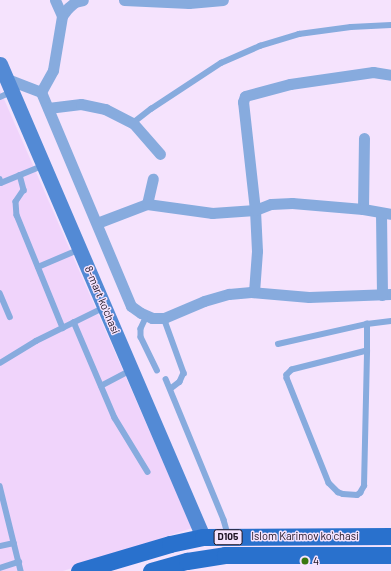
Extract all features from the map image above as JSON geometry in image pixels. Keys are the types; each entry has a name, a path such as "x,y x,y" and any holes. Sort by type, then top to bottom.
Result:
{"main road":[{"name":"Islom Karimov koʻchasi","path":"80,571 202,536 228,537 388,534"},
{"name":"Islom Karimov koʻchasi","path":"151,571 183,565 226,554 391,555"}],"street":[{"path":"55,0 62,16"},
{"path":"41,92 54,70 62,16 75,2 83,0"},
{"path":"124,0 189,3 223,0"},
{"name":"8-mart ko'chasi","path":"0,64 7,90 44,165 202,536"},
{"path":"254,292 257,251 255,210 243,102 245,96 247,94 290,84 373,72 391,74"},
{"path":"7,90 41,92"},
{"path":"41,92 131,306 147,316 152,318 164,318 229,294 254,292 309,296 386,295 386,214 363,209 292,203 271,204 255,210 212,213 147,204 97,223"},
{"path":"48,108 81,104 92,105 105,109 134,123 160,154"},
{"path":"363,209 364,138"},
{"path":"147,204 153,179"}],"lane":[{"path":"134,123 151,109 221,63 260,46 299,34 351,27 391,25"},
{"path":"0,182 44,165"},
{"path":"20,175 24,190 16,202 17,215 63,328"},
{"path":"38,267 80,249"},
{"path":"0,294 10,317"},
{"path":"0,363 74,322 105,307"},
{"path":"147,316 142,329 141,337 156,370"},
{"path":"164,318 184,373 180,382 171,389"},
{"path":"278,344 391,320"},
{"path":"74,322 115,418 148,472"},
{"path":"366,351 292,370 287,375 329,483 338,492 343,494 357,495 364,486 367,324"},
{"path":"101,386 132,370"},
{"path":"166,379 224,520 228,537"},
{"path":"0,486 21,571"},
{"path":"0,516 6,513"},
{"path":"0,546 14,543"},
{"path":"0,568 19,562"}],"shaded area":[{"path":"0,90 192,528 63,571 0,571"}],"place":[{"name":"4","path":"305,561"}]}
